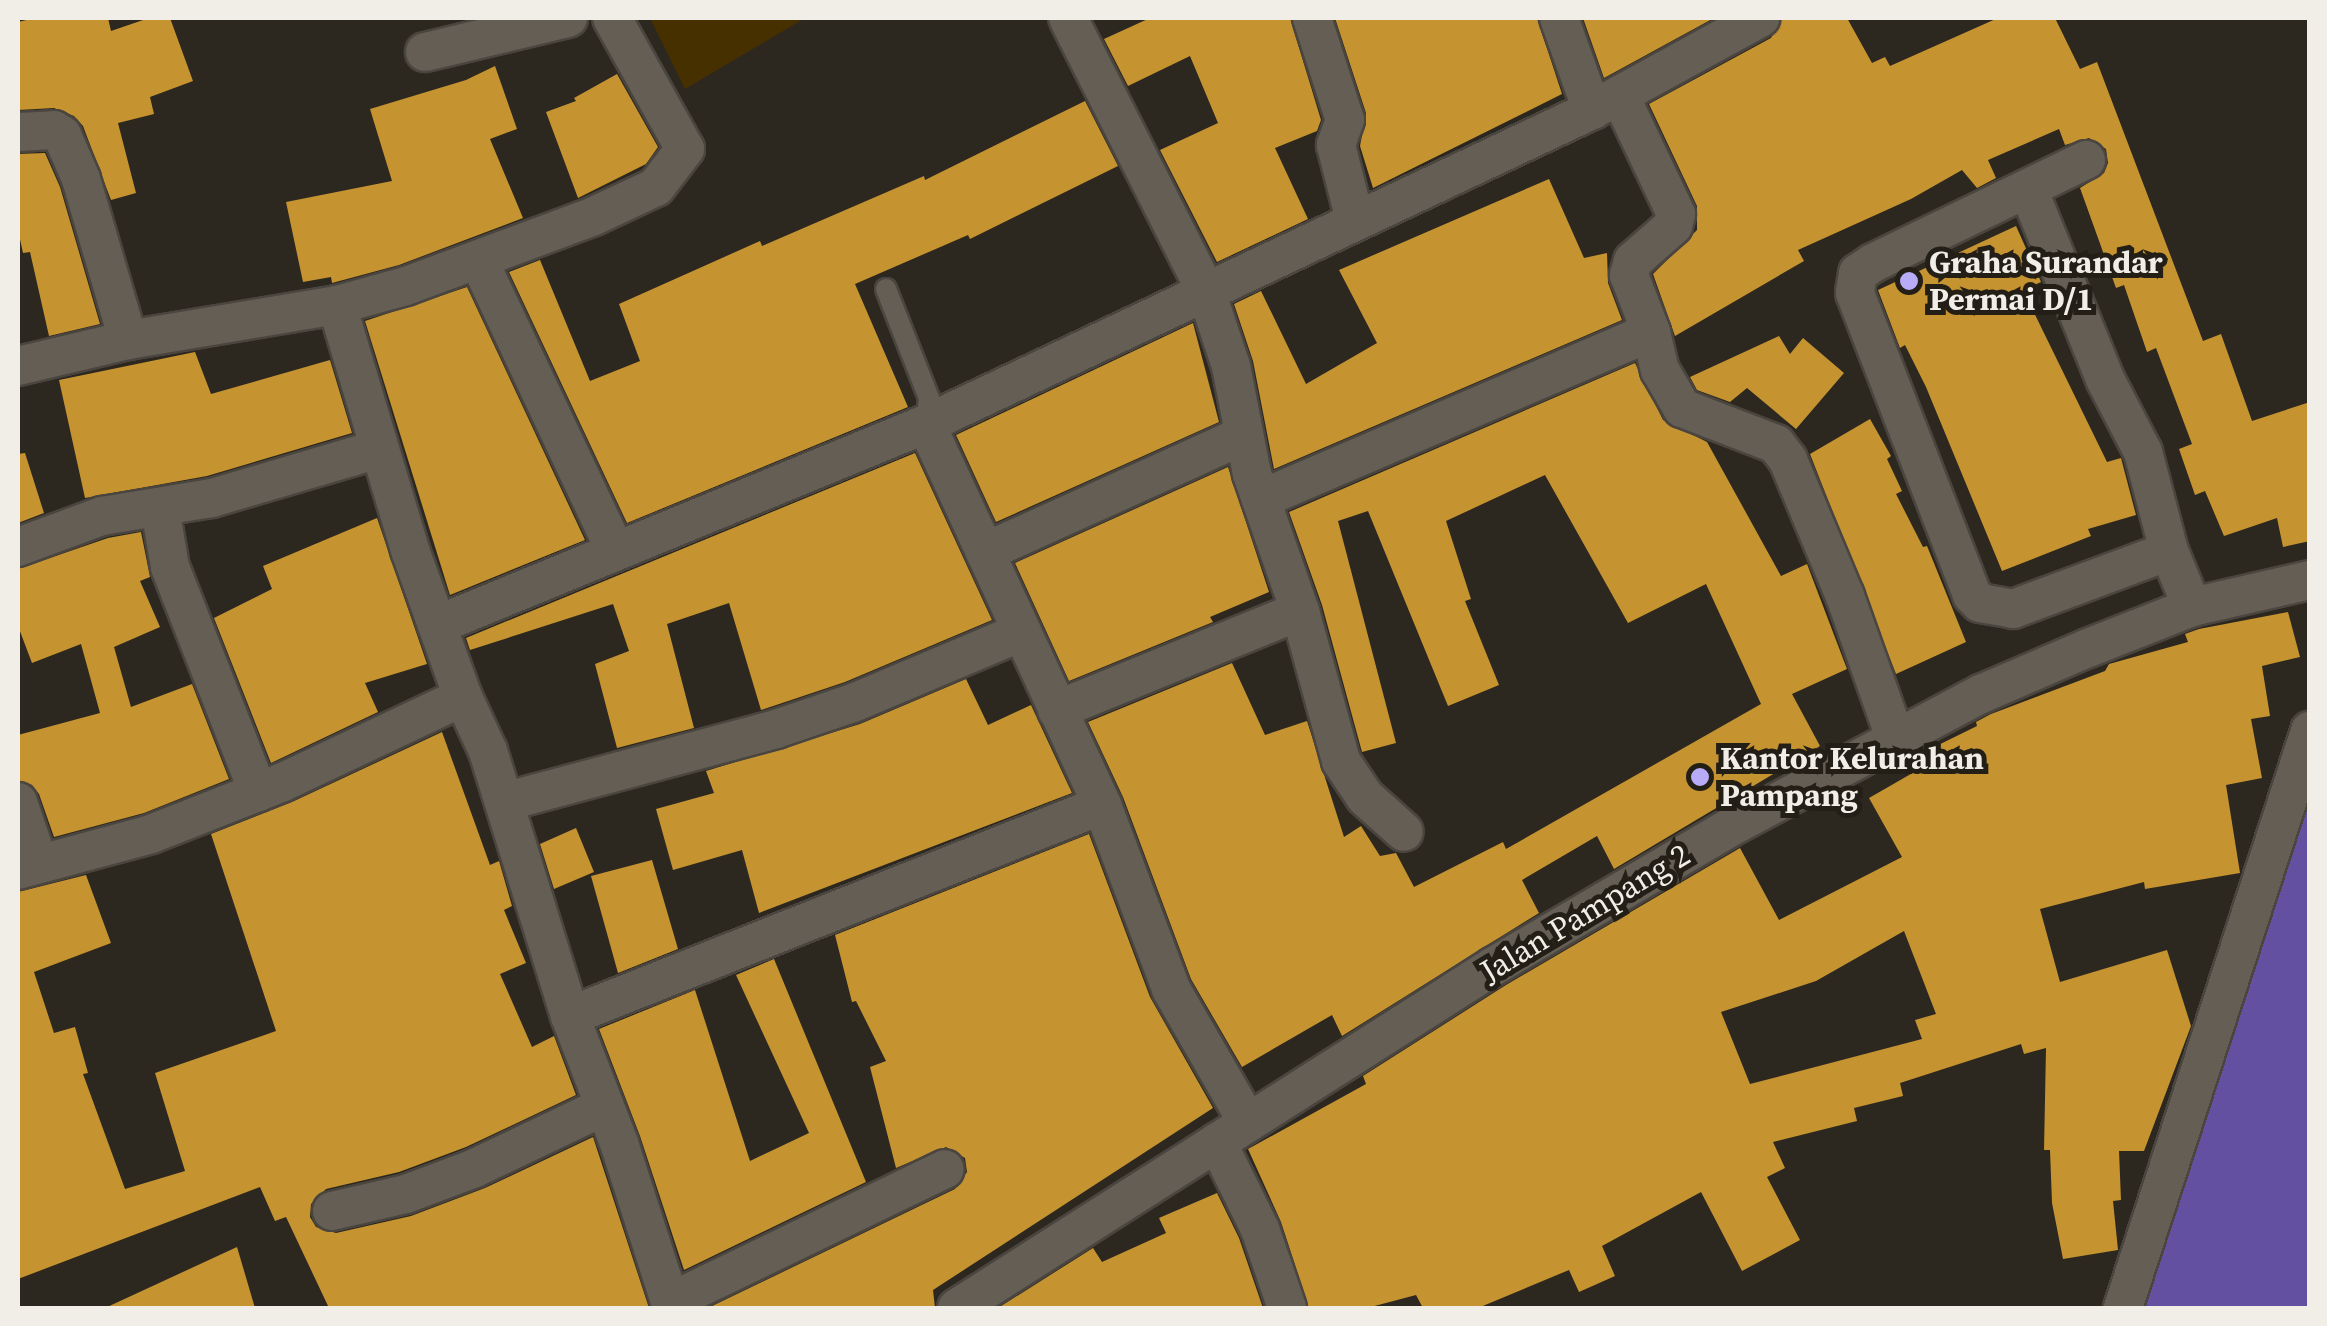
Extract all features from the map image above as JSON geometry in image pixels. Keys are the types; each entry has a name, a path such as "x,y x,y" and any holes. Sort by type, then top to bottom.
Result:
{"street":[{"path":"425,52 568,18"},
{"path":"18,366 128,340 337,305 480,261 656,187 685,149 612,18"},
{"path":"1068,18 1206,291 1231,366 1261,499 1300,611 1342,761 1365,796 1404,832"},
{"path":"1312,18 1345,120 1336,144 1355,220"},
{"path":"1559,18 1606,103 1676,214 1673,226 1633,261 1628,275 1651,332 1660,370 1682,408 1776,444 1788,460 1845,596 1896,740"},
{"path":"436,625 926,424 1606,103 1760,18"},
{"path":"18,132 54,130 62,135 81,179 128,340"},
{"path":"2086,160 1873,263 1858,274 1854,284 1972,596 1992,608 2012,609 2169,550"},
{"path":"2028,189 2105,379 2144,452 2169,550 2192,607"},
{"path":"480,261 615,550"},
{"path":"337,305 378,449 436,625 463,697 477,722 570,1016 619,1142 671,1305 945,1169"},
{"path":"1261,499 1651,332"},
{"path":"926,424 1102,805 1171,989 1232,1132 1286,1308"},
{"path":"985,552 1244,434"},
{"path":"18,547 114,512 212,498 378,449"},
{"path":"160,508 170,567 258,792"},
{"name":"Jalan Pampang 2","path":"957,1308 1526,947 1738,823 1982,694 2192,607 2310,580"},
{"path":"1058,710 1300,611"},
{"path":"504,802 776,729 853,703 1021,632"},
{"path":"18,802 28,867 151,834 258,792 463,697"},
{"path":"2123,1308 2310,730"},
{"path":"570,1016 1102,805"},
{"path":"332,1211 406,1194 475,1168 604,1107"}],"lane":[{"path":"886,289 929,398 926,424"}],"shaded area":[{"path":"650,18 805,18 685,89"},
{"path":"2309,757 2309,1308 2131,1308"}],"building":[{"path":"35,18 108,18 111,31 149,18 170,18 193,81 150,97 154,114 118,123 136,193 111,200 83,126 74,116 54,108 18,110 18,22"},
{"path":"1150,18 1290,18 1321,120 1317,131 1275,148 1308,219 1217,262 1160,150 1218,123 1190,56 1128,86 1104,39"},
{"path":"1335,18 1537,18 1562,94 1373,188 1360,146 1366,113"},
{"path":"1583,18 1714,18 1604,78"},
{"path":"1782,18 1847,18 1872,63 1885,57 1890,66 1998,18 2055,18 2080,69 2097,62 2203,341 2221,334 2252,421 2310,402 2310,541 2283,547 2277,518 2224,536 2205,491 2195,495 2179,449 2192,444 2156,348 2147,352 2124,285 2116,288 2080,188 2104,173 2108,163 2106,149 2089,138 2065,145 2059,129 1988,160 1996,178 1977,188 1962,170 1911,199 1798,250 1804,261 1675,336 1653,274 1697,230 1697,206 1649,104 1771,38"},
{"path":"495,66 517,129 490,139 523,218 399,265 332,283 331,277 303,282 286,202 392,181 370,109 466,80"},
{"path":"617,74 658,147 646,164 578,198 546,112 576,101 574,98"},
{"path":"1085,101 1118,166 970,239 968,235 855,284 908,407 627,523 509,272 540,260 590,381 640,361 619,304 760,241 762,246 924,176 925,180"},
{"path":"45,153 60,187 100,324 49,336 30,252 23,253 18,230 18,154"},
{"path":"1549,179 1584,258 1607,253 1608,283 1622,320 1274,469 1253,361 1234,304 1261,291 1306,384 1377,343 1339,270"},
{"path":"2016,226 2041,282 2023,290 2107,462 2121,458 2136,515 2088,529 2091,536 2002,571 1926,387 1905,345 1900,348 1878,290"},
{"path":"467,287 585,540 450,595 365,321"},
{"path":"1193,323 1219,422 996,522 956,435"},
{"path":"1779,336 1790,354 1803,338 1844,373 1796,429 1747,388 1730,402 1697,390 1690,377"},
{"path":"195,352 211,394 330,360 352,433 207,476 85,498 59,380"},
{"path":"1635,363 1663,420 1707,442 1781,576 1807,564 1847,669 1792,694 1820,746 1614,869 1597,836 1522,880 1539,913 1342,1036 1332,1015 1242,1067 1191,979 1123,797 1088,722 1232,663 1265,735 1307,721 1344,837 1361,826 1380,856 1396,853 1414,887 1503,842 1506,849 1761,704 1706,584 1628,623 1545,475 1446,521 1471,599 1465,601 1499,685 1448,706 1368,511 1338,521 1396,743 1362,752 1322,605 1289,512"},
{"path":"1870,419 1891,456 1887,459 1902,491 1896,494 1923,547 1927,546 1966,642 1896,674 1810,454"},
{"path":"25,453 44,513 18,523 18,454"},
{"path":"915,453 992,620 845,682 761,710 729,603 667,624 694,728 617,748 595,664 629,651 613,604 470,650 466,638"},
{"path":"1228,467 1269,592 1210,617 1213,622 1069,681 1015,563"},
{"path":"377,518 427,664 365,683 378,712 271,763 214,618 272,589 263,566"},
{"path":"141,532 150,577 140,581 160,627 114,647 131,707 192,684 229,779 144,813 54,837 39,794 32,785 18,780 18,735 100,713 81,644 32,663 18,626 18,569 108,538"},
{"path":"2288,612 2300,657 2262,666 2270,716 2251,719 2262,778 2226,785 2240,873 2145,889 2144,882 2040,909 2060,982 2167,950 2191,1026 2144,1151 2119,1151 2121,1200 2113,1201 2118,1250 2063,1259 2052,1203 2050,1150 2044,1150 2046,1048 2024,1054 2021,1044 1900,1083 1903,1096 1854,1108 1857,1121 1773,1142 1785,1168 1767,1177 1800,1240 1742,1271 1701,1192 1602,1246 1615,1276 1579,1292 1569,1270 1478,1308 1423,1308 1416,1295 1367,1308 1309,1308 1281,1222 1248,1149 1366,1084 1363,1076 1506,985 1740,848 1779,920 1902,857 1869,798 1923,767 1918,755 1977,726 1976,722 1991,714 2105,671 2109,664 2188,642 2185,634","holes":["1904,931 1936,1014 1915,1020 1922,1039 1750,1084 1721,1012 1816,981"]},
{"path":"966,679 988,725 1031,705 1072,793 759,913 742,850 673,870 656,809 714,793 706,771 860,724"},
{"path":"442,732 490,865 499,861 512,906 504,910 526,963 500,974 532,1047 554,1036 576,1095 466,1147 399,1172 326,1189 311,1204 310,1217 316,1227 336,1233 411,1216 485,1188 593,1137 649,1308 329,1308 286,1217 275,1221 260,1187 18,1279 18,892 86,875 111,943 34,972 54,1033 75,1027 88,1073 83,1074 125,1189 185,1171 155,1073 276,1031 211,834 292,802"},
{"path":"576,828 594,872 554,889 540,844"},
{"path":"1089,834 1150,997 1213,1108 933,1290 935,1308 708,1308 955,1189 967,1172 965,1158 946,1147 896,1168 870,1067 886,1061 856,1001 852,1002 835,935"},
{"path":"652,860 678,949 618,973 591,876"},
{"path":"774,959 866,1182 684,1270 640,1136 599,1029 695,990 750,1161 809,1133 736,975"},
{"path":"1217,1193 1239,1238 1263,1308 998,1308 1093,1248 1102,1262 1166,1233 1159,1218"},
{"path":"237,1247 255,1308 105,1308"}],"place":[{"name":"Graha Surandar Permai D/1","path":"1909,281"},
{"name":"Kantor Kelurahan Pampang","path":"1700,777"}]}
